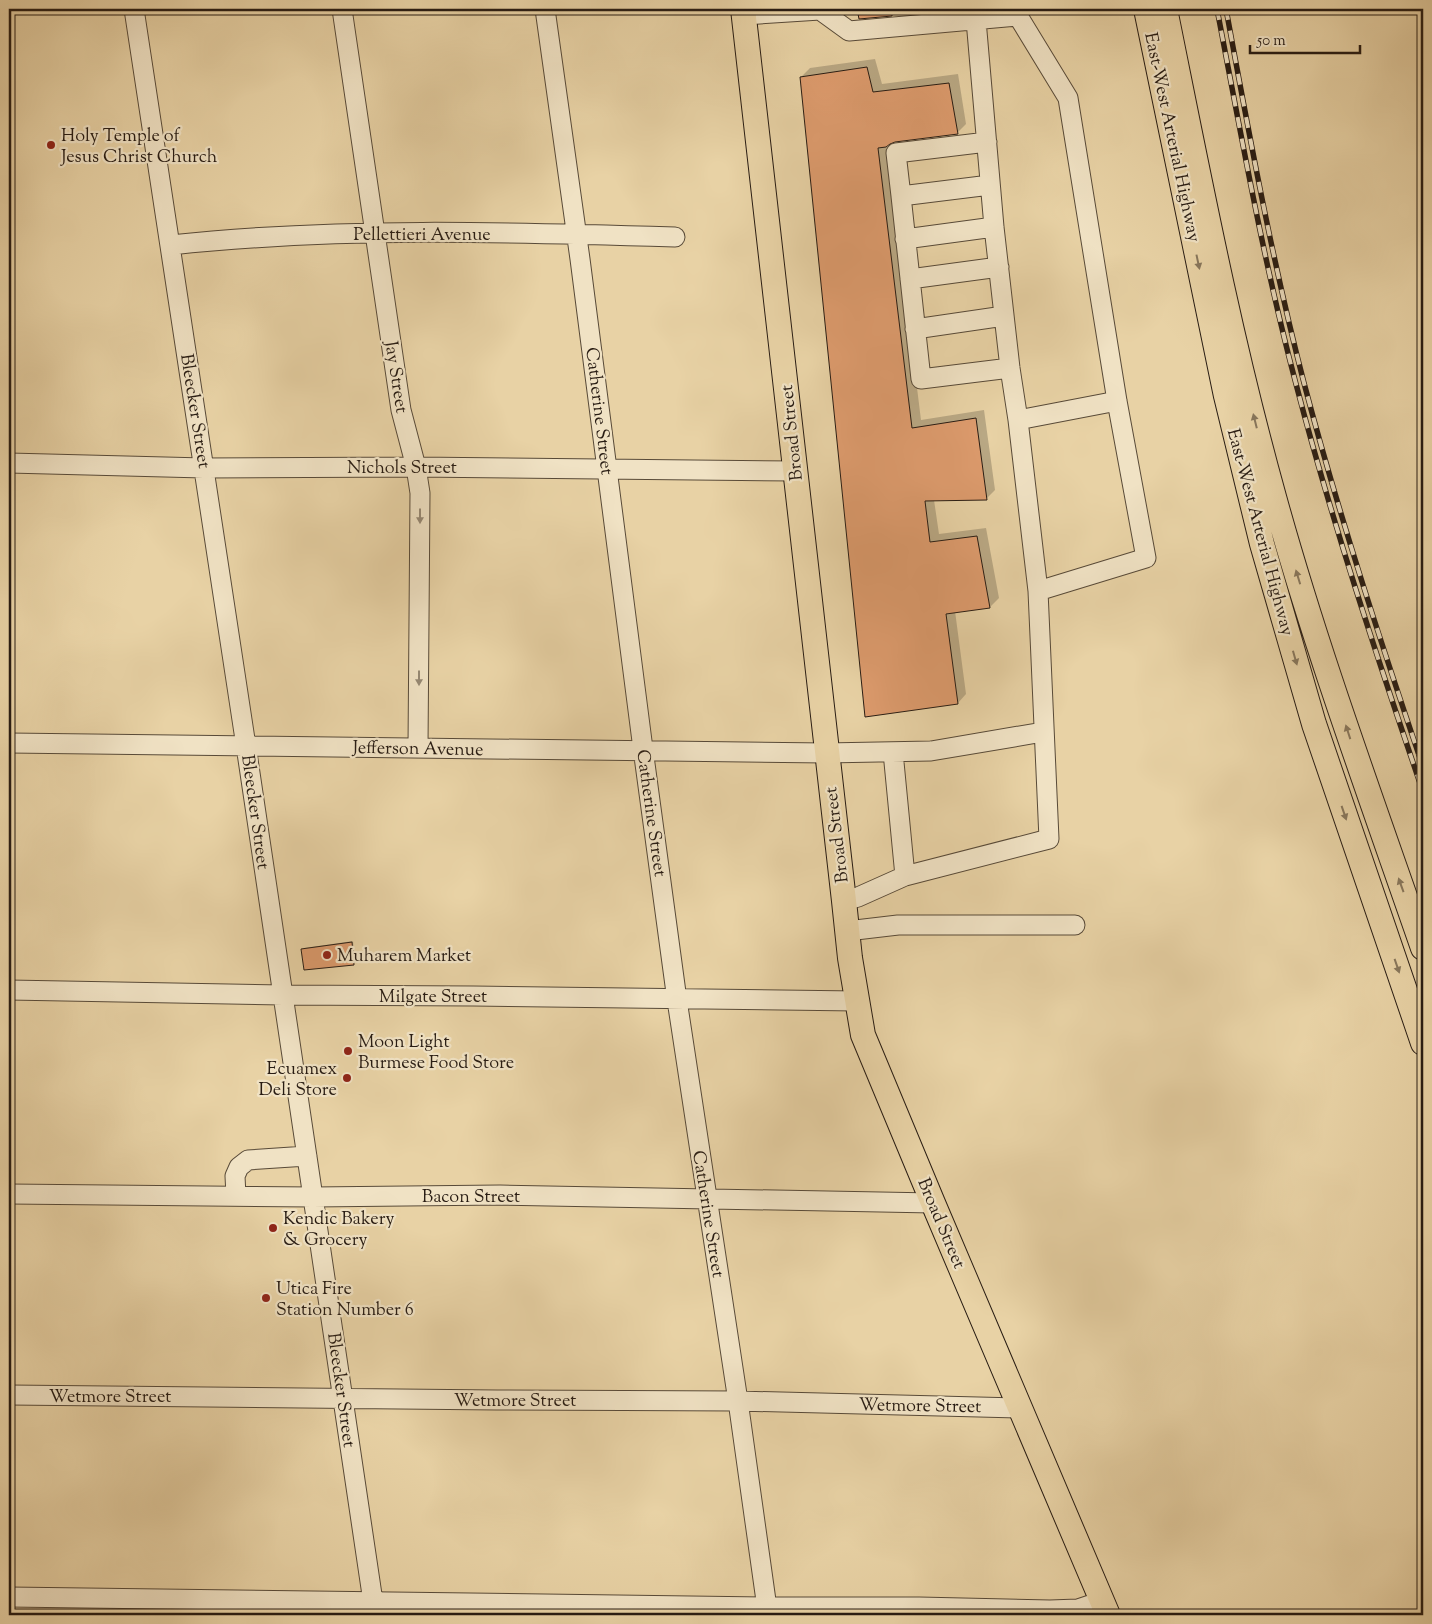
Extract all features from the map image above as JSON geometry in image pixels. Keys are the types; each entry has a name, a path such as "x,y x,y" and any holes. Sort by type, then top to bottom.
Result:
{"main road":[{"name":"East-West Arterial Highway","path":"1146,9 1226,396 1262,544 1314,724 1423,1042"},
{"name":"East-West Arterial Highway","path":"1165,9 1226,307 1274,496 1325,661 1376,816 1423,948"},
{"name":"Broad Street","path":"744,12 826,752 847,931 863,1035 1105,1608"}],"street":[{"name":"Bleecker Street","path":"134,9 374,1609"},
{"name":"Jay Street","path":"342,9 401,410 416,467 420,493 418,748"},
{"name":"Catherine Street","path":"545,9 577,234 677,1000 768,1611"},
{"path":"744,12 820,10 849,31 976,20 1018,12 1068,98 1117,401 1146,558 1038,591"},
{"path":"844,901 858,897 905,876 1049,839 1038,591 994,227 976,20"},
{"path":"987,142 896,153 920,379 1010,368"},
{"path":"901,196 990,185"},
{"path":"905,239 994,227"},
{"name":"Pellettieri Avenue","path":"171,246 228,239 376,233 577,234 675,237"},
{"path":"910,279 999,267"},
{"path":"915,328 1004,316"},
{"path":"1018,420 1117,401"},
{"name":"Nichols Street","path":"9,463 204,468 416,467 796,471"},
{"name":"Jefferson Avenue","path":"9,743 893,752 931,751 1043,732"},
{"path":"893,752 905,876"},
{"path":"847,931 898,926 1075,925"},
{"name":"Milgate Street","path":"9,990 857,1001"},
{"path":"236,1196 235,1176 239,1167 248,1160 307,1156"},
{"name":"Bacon Street","path":"9,1194 313,1197 500,1195 933,1203"},
{"name":"Wetmore Street","path":"9,1395 738,1401 1021,1408"},
{"path":"9,1597 374,1609 768,1611 919,1607 1050,1610 1105,1608"}],"building":[{"path":"857,9 892,9 892,16 859,19"},
{"path":"867,67 873,92 949,83 958,134 895,142 886,147 878,148 912,428 976,418 987,500 925,501 930,542 977,536 990,608 946,614 958,704 865,717 800,77"},
{"name":"Muharem Market","path":"352,942 354,965 304,970 301,949"}],"railway":[{"path":"1217,9 1263,244 1296,384 1340,538 1423,792"},
{"path":"1226,9 1252,150 1292,337 1331,480 1360,576 1423,767"}],"place":[{"name":"Holy Temple of Jesus Christ Church","path":"51,145"},
{"name":"Muharem Market","path":"327,955"},
{"name":"Moon Light Burmese Food Store","path":"348,1051"},
{"name":"Ecuamex Deli Store","path":"347,1078"},
{"name":"Kendic Bakery & Grocery","path":"273,1228"},
{"name":"Utica Fire Station Number 6","path":"266,1298"}]}
